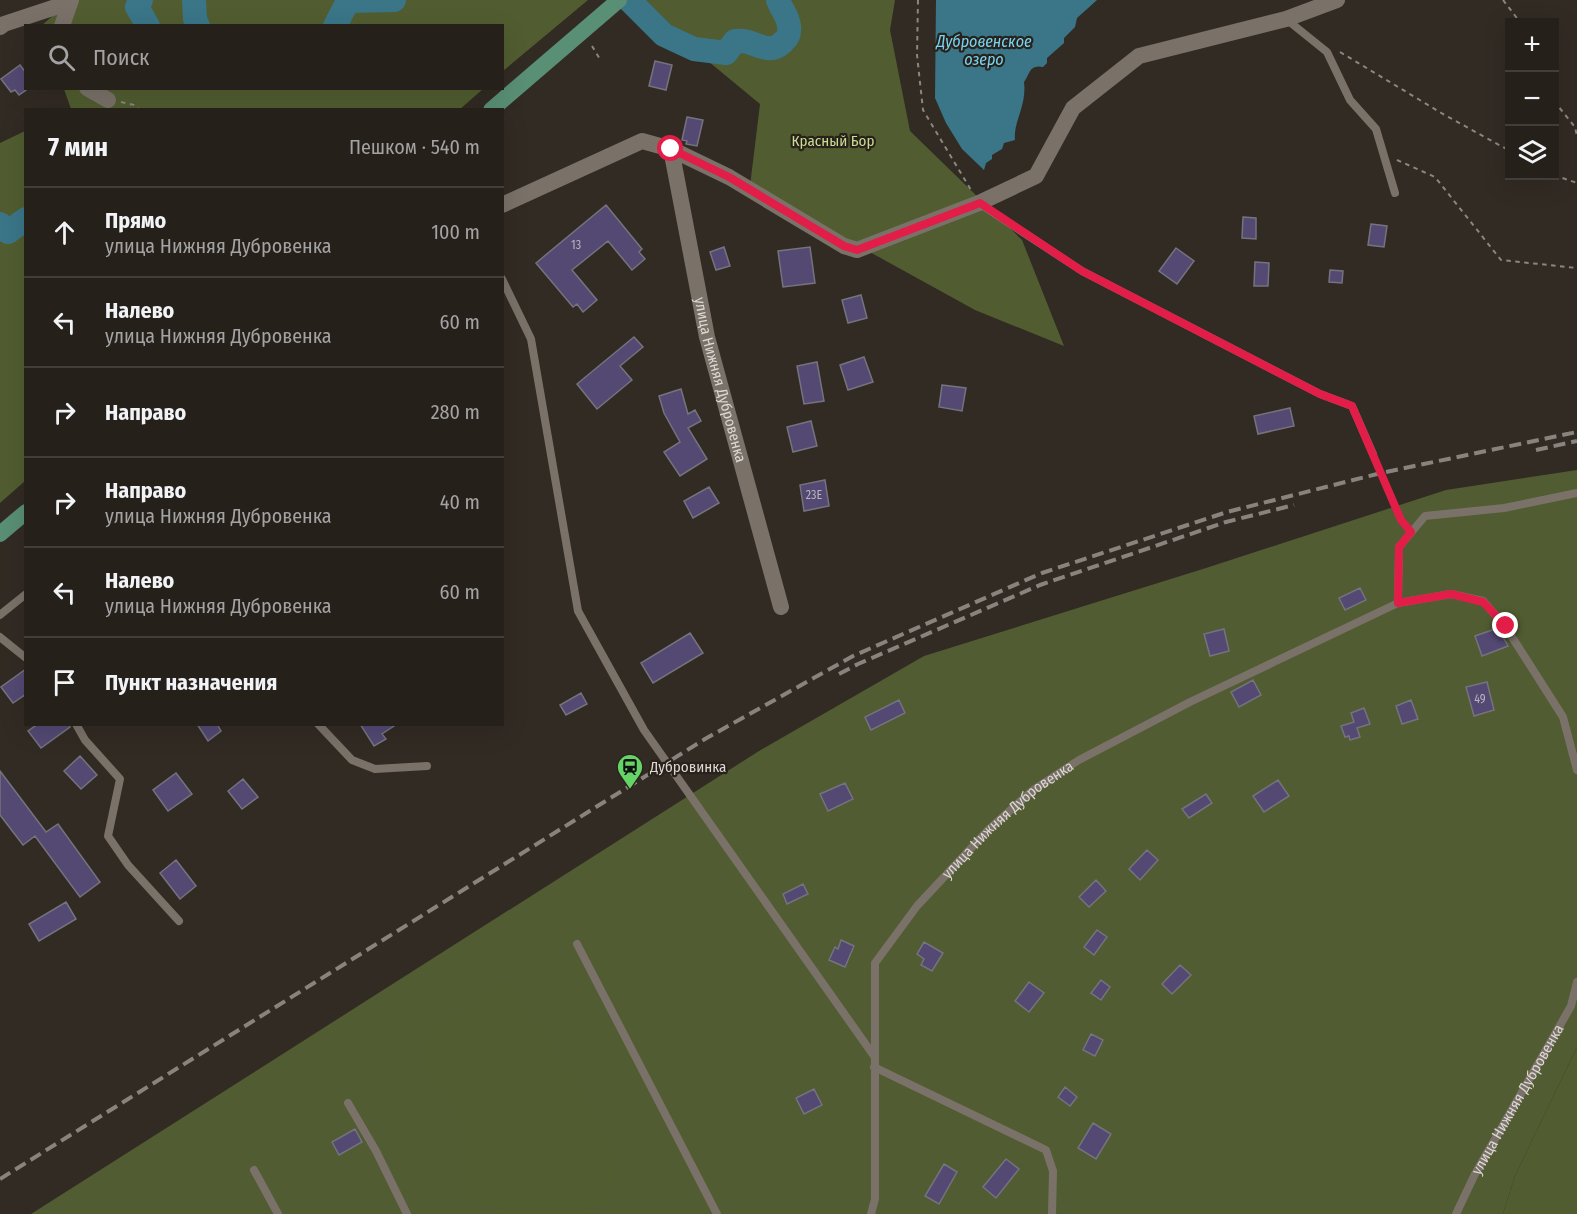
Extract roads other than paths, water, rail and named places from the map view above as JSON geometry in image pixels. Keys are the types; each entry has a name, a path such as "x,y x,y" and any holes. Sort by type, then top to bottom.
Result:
{"main road":[{"path":"493,108 619,0"},
{"path":"0,534 24,514"}],"street":[{"path":"504,204 642,141 671,149 729,177 844,246 857,250 980,203 1036,176 1073,108 1139,56 1286,19 1338,0"},
{"path":"63,24 69,2"},
{"path":"0,27 69,2"},
{"path":"90,90 108,100"},
{"name":"улица Нижняя Дубровенка","path":"671,149 707,337 781,607"}],"lane":[{"path":"1286,19 1327,52 1350,100 1376,129 1395,193"},
{"path":"980,203 1082,271 1320,394 1352,406 1373,454"},
{"path":"504,283 531,339 578,611 644,730 873,1056"},
{"path":"1398,603 1399,547 1425,516 1504,508 1577,493"},
{"name":"улица Нижняя Дубровенка","path":"871,1214 875,1199 873,1056 875,963 917,906 988,830 1033,790 1079,760 1190,702 1398,603 1451,594 1483,602 1506,626 1563,717 1577,770"},
{"path":"0,615 24,596"},
{"path":"0,637 24,655"},
{"path":"77,726 85,740 120,779 108,836 128,865 179,921"},
{"path":"320,726 352,760 375,770 427,766"},
{"path":"577,944 717,1214"},
{"name":"улица Нижняя Дубровенка","path":"1456,1214 1475,1174 1571,1006 1577,982"},
{"path":"874,1067 1046,1150 1053,1171 1052,1214"},
{"path":"348,1103 376,1151 407,1214"},
{"path":"254,1170 278,1214"}],"water":[{"name":"Дубровенское озеро","path":"936,0 1097,0 1077,18 1075,27 1064,38 1064,43 1047,58 1047,63 1043,67 1032,68 1024,82 1024,99 1016,127 1015,140 1004,143 1002,149 992,155 992,159 986,163 984,170 962,149 946,123 935,98"}],"waterway":[{"path":"141,0 137,7 147,24"},
{"path":"194,0 197,24"},
{"path":"336,24 348,1 394,0"},
{"path":"629,0 664,35 694,49 726,53 735,41 771,48 785,40 789,35 789,26 778,0"},
{"path":"0,224 8,232 24,220"}],"railway":[{"path":"0,1179 705,739 853,656 1042,573 1227,512 1381,473 1577,432"},
{"path":"1536,450 1577,441"},
{"path":"839,674 1040,585 1226,522 1294,505"}],"place":[{"name":"Дубровинка","path":"630,790"}],"park label":[{"name":"Красный Бор","path":"833,141"}]}
